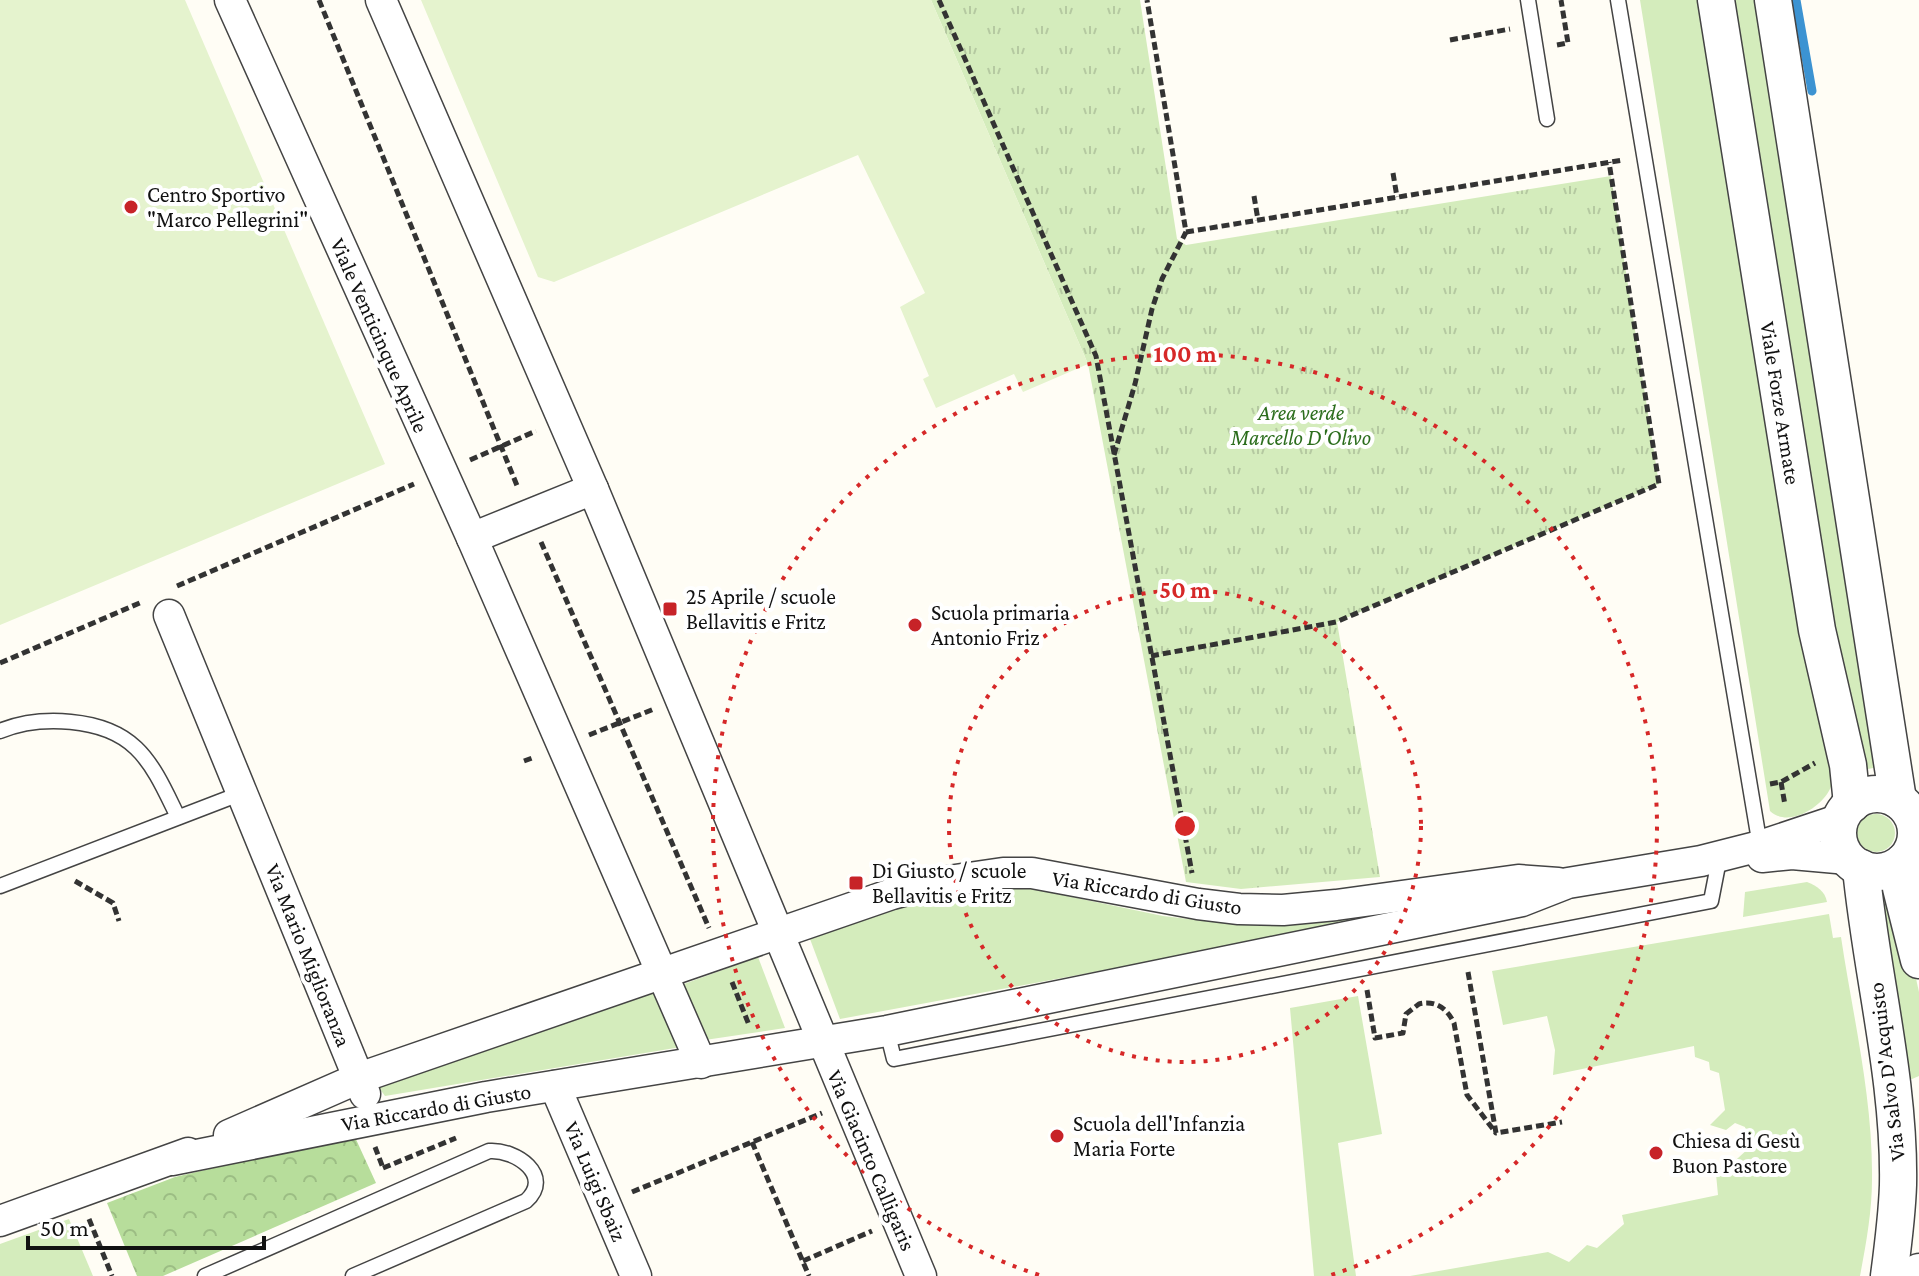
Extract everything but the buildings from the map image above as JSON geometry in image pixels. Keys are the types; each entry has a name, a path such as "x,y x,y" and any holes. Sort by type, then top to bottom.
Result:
{"street":[{"name":"Viale Venticinque Aprile","path":"230,0 472,538 661,974"},
{"path":"381,0 593,489 780,933 823,1043"},
{"name":"Viale Forze Armate","path":"1716,0 1817,630 1848,765 1846,811"},
{"path":"1773,0 1908,805 1916,832 1901,888 1919,960"},
{"path":"472,538 593,489"},
{"name":"Via Mario Miglioranza","path":"163,601 376,1118"},
{"name":"Via Riccardo di Giusto","path":"1710,860 1760,846 1846,811 1873,795 1890,796 1908,805"},
{"path":"1846,811 1838,833 1854,864"},
{"name":"Via Riccardo di Giusto","path":"172,1160 376,1118 555,1086 1278,968 1522,901 1568,883 1710,860 1792,854 1883,871 1912,851"},
{"name":"Via Salvo D'Acquisto","path":"1854,864 1888,1063 1897,1150 1896,1221 1889,1276"},
{"name":"Via Riccardo di Giusto","path":"0,1221 172,1160 359,1078 929,884 1003,873 1032,873 1198,904 1268,910 1336,905 1518,880 1568,883"},
{"path":"661,974 701,1063"},
{"name":"Via Giacinto Calligaris","path":"823,1043 921,1276"},
{"name":"Via Luigi Sbaiz","path":"555,1086 636,1276"}],"lane":[{"path":"1528,0 1547,119"},
{"path":"1618,0 1760,846"},
{"path":"0,731 37,721 67,720 115,734 136,748 178,817"},
{"path":"0,886 242,793"},
{"path":"1278,968 1711,901 1710,860"},
{"path":"205,1276 489,1151 502,1150 514,1154 531,1170 537,1184 534,1194 526,1201 353,1276"}],"path":[{"path":"319,0 523,500"},
{"path":"939,0 1096,356 1192,874"},
{"path":"1114,456 1152,309 1162,279 1186,232 1147,0"},
{"path":"1551,46 1568,43 1561,0"},
{"path":"1450,40 1519,28"},
{"path":"1151,656 1336,622 1659,484 1609,162 1186,232"},
{"path":"1393,173 1397,197"},
{"path":"1254,196 1258,220"},
{"path":"458,465 536,431"},
{"path":"0,663 163,601 418,482"},
{"path":"535,530 710,930"},
{"path":"585,736 658,707"},
{"path":"1765,785 1781,782 1819,761"},
{"path":"1781,782 1787,818"},
{"path":"49,867 113,903 119,921"},
{"path":"726,968 752,1033"},
{"path":"1468,972 1496,1133"},
{"path":"1367,990 1375,1038 1403,1033 1406,1014 1419,1004 1437,1004 1448,1013 1454,1023 1467,1095 1496,1133"},
{"path":"620,1197 827,1111"},
{"path":"1496,1133 1562,1122"},
{"path":"752,1142 809,1276"},
{"path":"383,1168 440,1144"},
{"path":"86,1210 112,1276"},
{"path":"803,1261 897,1220"}],"green space":[{"name":"Centro Sportivo \"Marco Pellegrini\"","path":"0,0 185,0 385,464 0,625"},
{"path":"421,0 931,0 1088,364 1023,392 1014,374 936,408 923,379 929,376 900,307 925,293 858,155 554,282 538,277"},
{"name":"Area verde Marcello D'Olivo","path":"931,0 1140,0 1177,239 1186,245 1611,176 1659,484 1337,622 1380,877 1241,889 1186,882 1088,364"},
{"path":"1640,0 1697,0 1804,659 1834,769 1826,796 1812,809 1795,817 1777,816 1770,811"},
{"path":"1730,0 1758,0 1884,766 1857,771"},
{"path":"1876,814 1890,819 1895,833 1890,847 1876,852 1862,847 1857,833 1862,819"},
{"path":"1807,882 1820,889 1827,902 1743,917 1745,892"},
{"path":"1895,885 1919,992 1919,1076 1912,1079 1903,1077 1870,890"},
{"path":"976,888 1029,888 1163,916 1241,925 1351,915 1353,924 840,1019 807,931 887,907"},
{"path":"1829,914 1833,938 1841,937 1869,1118 1872,1191 1860,1276 1410,1276 1548,1252 1569,1262 1587,1245 1597,1248 1624,1224 1622,1215 1718,1195 1716,1174 1749,1148 1745,1127 1735,1123 1726,1130 1710,1125 1725,1110 1719,1073 1710,1070 1709,1062 1695,1057 1694,1046 1553,1075 1555,1050 1547,1016 1503,1025 1492,971"},
{"path":"758,957 785,1028 705,1040 684,984"},
{"path":"655,990 681,1047 385,1096 374,1081"},
{"path":"1358,996 1382,1134 1338,1143 1356,1276 1314,1276 1290,1008"},
{"path":"354,1135 376,1183 163,1276 137,1276 107,1203 175,1177"},
{"path":"69,1219 93,1276 0,1276 0,1244"}],"waterway":[{"path":"1796,0 1812,91"}],"place":[{"name":"Centro Sportivo \"Marco Pellegrini\"","path":"131,207"},
{"name":"25 Aprile / scuole Bellavitis e Fritz","path":"670,609"},
{"name":"Scuola primaria Antonio Friz","path":"915,625"},
{"name":"Di Giusto / scuole Bellavitis e Fritz","path":"856,883"},
{"name":"Scuola dell'Infanzia Maria Forte","path":"1057,1136"},
{"name":"Chiesa di Gesù Buon Pastore","path":"1656,1153"}]}
